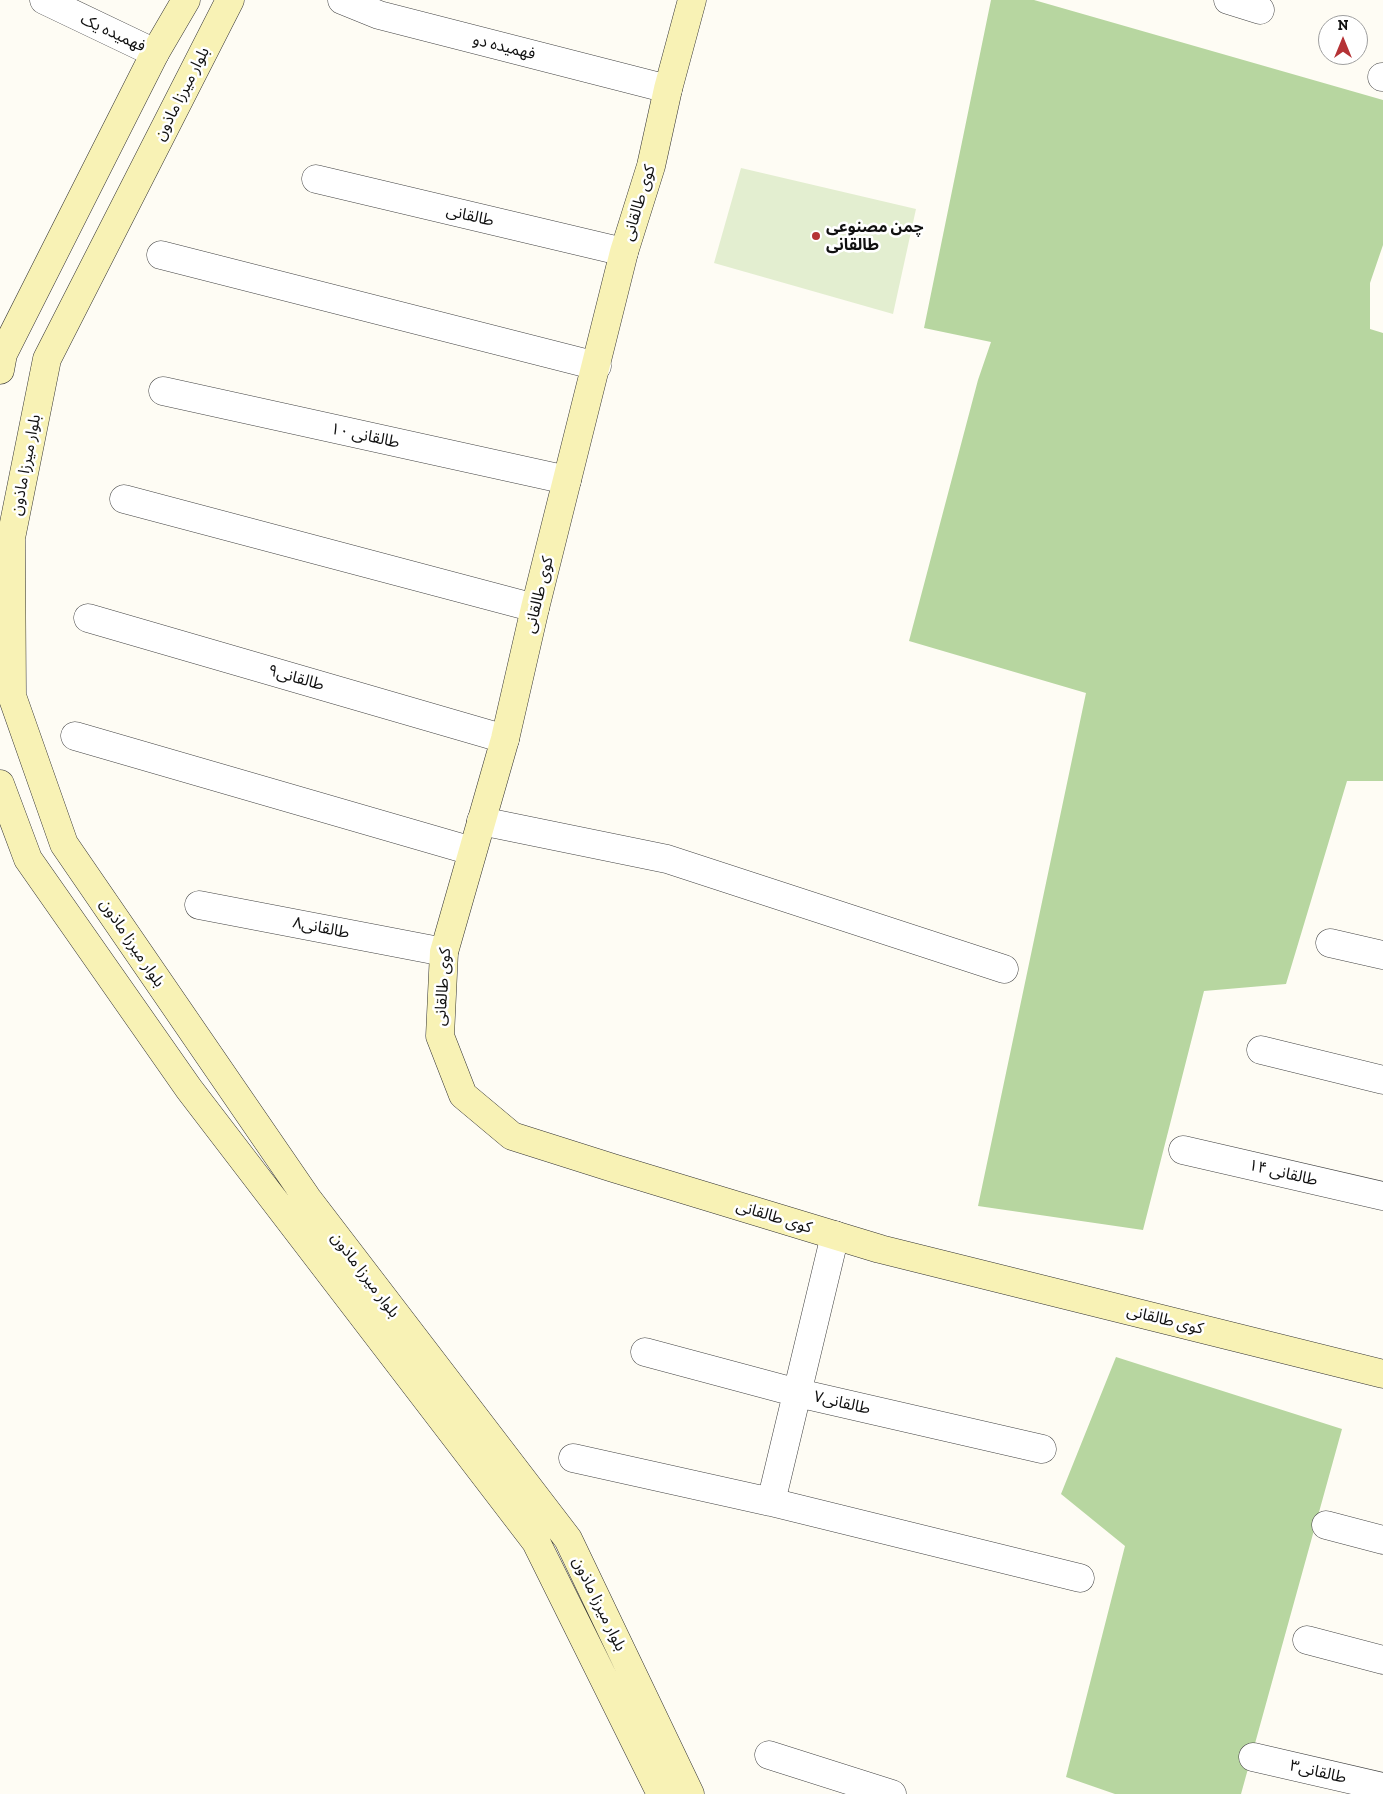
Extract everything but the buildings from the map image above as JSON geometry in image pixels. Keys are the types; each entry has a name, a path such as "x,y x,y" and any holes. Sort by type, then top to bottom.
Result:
{"main road":[{"path":"0,370 4,354 156,53 186,0"},
{"name":"بلوار میرزا ماذون","path":"230,0 47,359 11,538 12,696 64,844 306,1198 568,1539 690,1794"},
{"name":"کوی طالقانی","path":"692,0 668,89 651,166 624,252 535,608 505,739 444,952 440,1036 463,1095 512,1136 880,1249 1383,1374"},
{"name":"بلوار میرزا ماذون","path":"0,784 28,859 189,1089 536,1542 661,1794"}],"street":[{"name":"فهمیده یک","path":"44,0 156,53"},
{"name":"فهمیده دو","path":"342,0 379,15 668,89"},
{"path":"1228,0 1260,10"},
{"name":"طالقانی","path":"316,179 624,252"},
{"path":"161,255 597,366"},
{"name":"طالقانی ۱۰","path":"163,391 567,480"},
{"path":"124,499 535,608"},
{"name":"طالقانی۹","path":"88,618 505,739"},
{"path":"75,736 472,851"},
{"path":"481,821 667,859 1004,969"},
{"name":"طالقانی۸","path":"199,905 444,952"},
{"path":"1330,943 1383,955"},
{"path":"1261,1050 1383,1080"},
{"name":"طالقانی ۱۴","path":"1183,1150 1383,1196"},
{"path":"771,1502 835,1235"},
{"name":"طالقانی۷","path":"645,1352 798,1393 1042,1449"},
{"path":"573,1458 771,1502 1080,1578"},
{"path":"1326,1525 1383,1540"},
{"path":"1307,1640 1383,1660"},
{"path":"769,1755 865,1790 892,1794"},
{"name":"طالقانی۳","path":"1253,1758 1383,1787"}],"green space":[{"path":"991,0 1034,0 1383,100 1383,245 1370,283 1370,329 1383,333 1383,781 1347,781 1286,984 1204,991 1143,1230 978,1206 1086,693 909,641 978,380 991,342 924,328"},
{"name":"چمن مصنوعی طالقانی","path":"741,168 916,209 893,314 714,263"},
{"path":"1116,1357 1342,1429 1241,1794 1115,1794 1066,1777 1125,1546 1061,1494"}],"place":[{"name":"چمن مصنوعی طالقانی","path":"816,236"}]}
